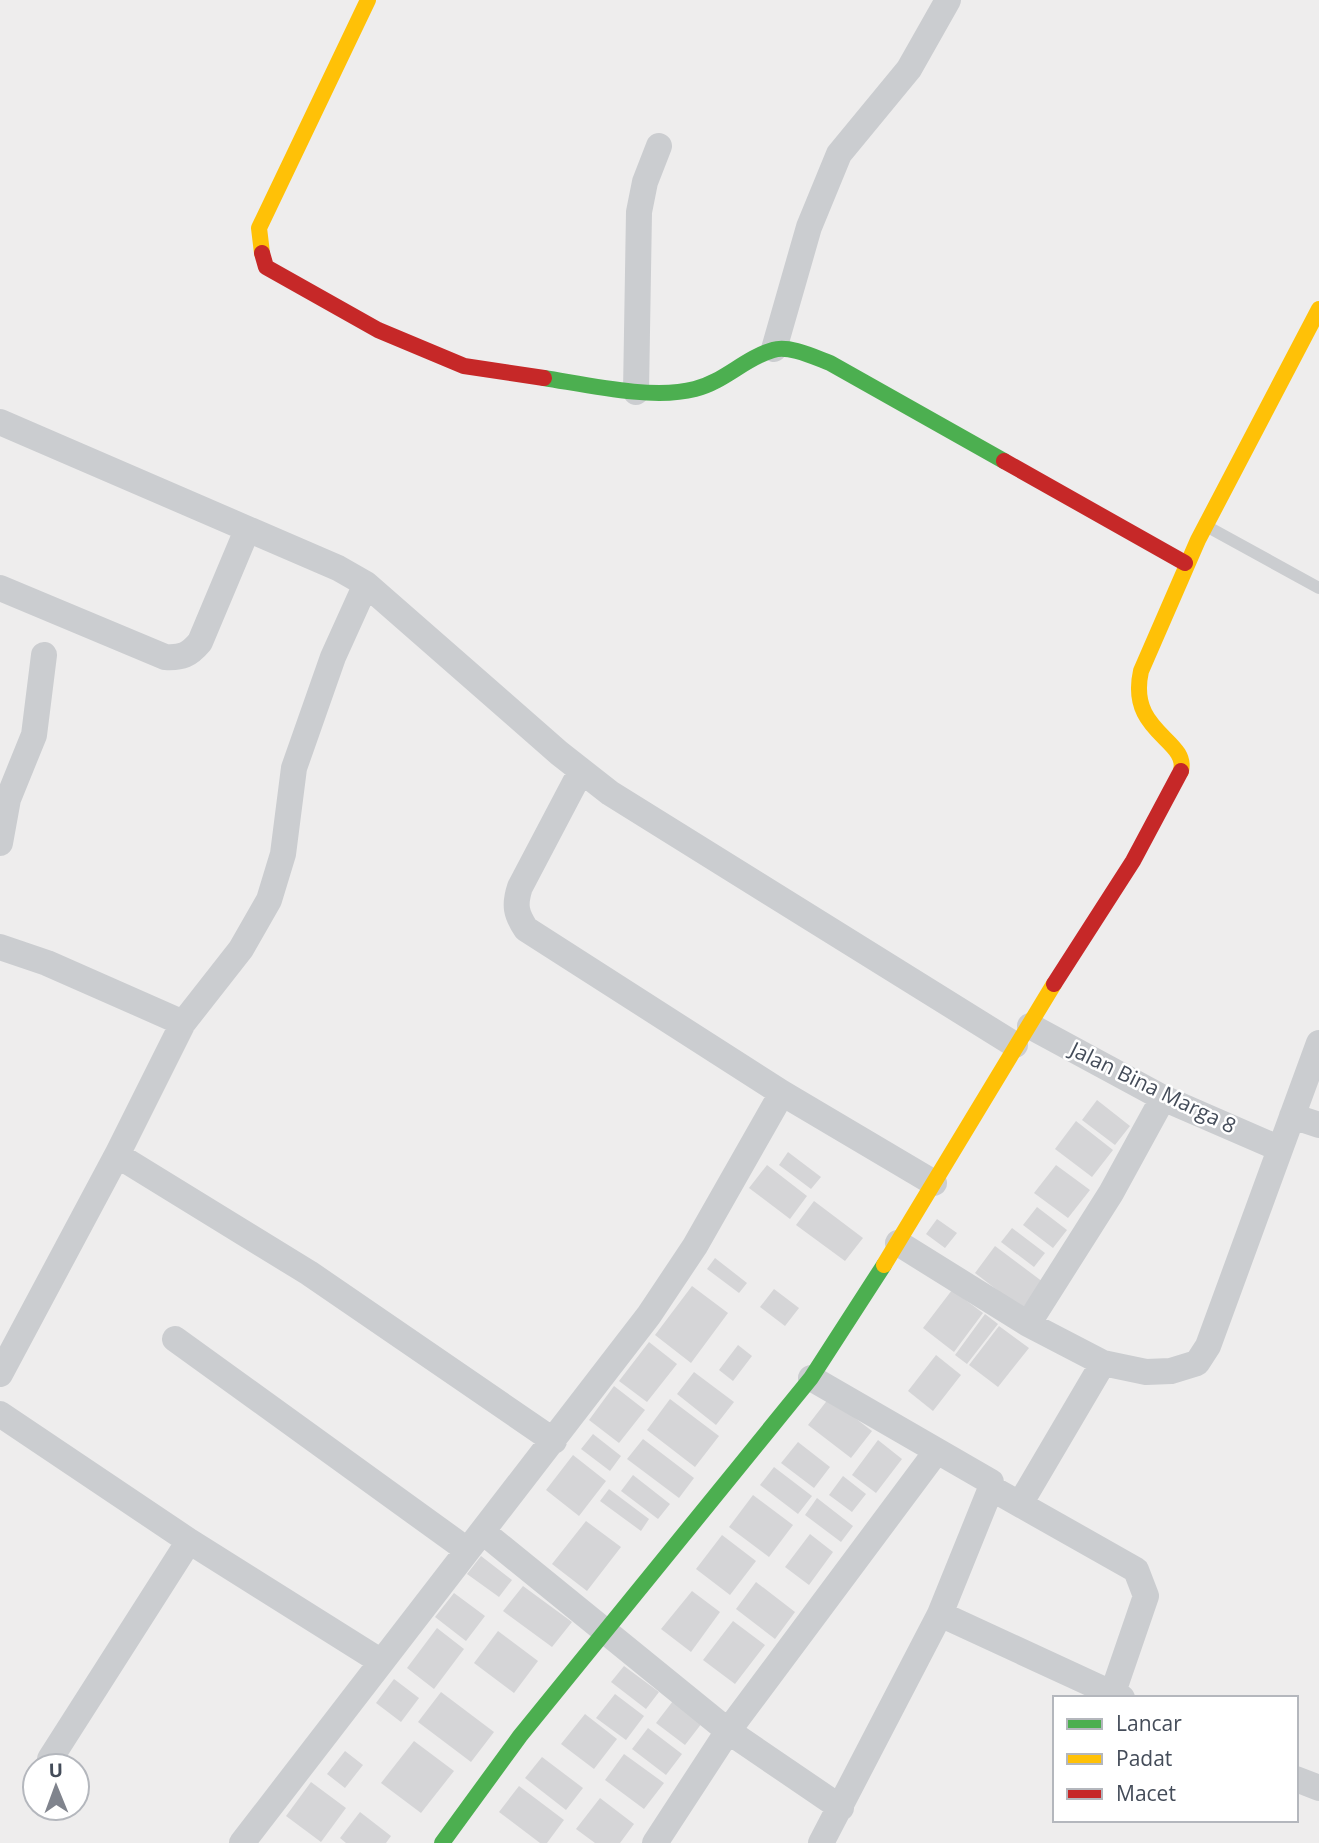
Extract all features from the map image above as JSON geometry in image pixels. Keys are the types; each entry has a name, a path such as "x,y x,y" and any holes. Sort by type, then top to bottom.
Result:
{"street":[{"path":"368,0 260,228 259,242 266,267 378,330 464,366 636,392 694,390 722,379 774,349 805,353 830,363 1185,563"},
{"path":"774,349 809,227 835,164 859,127 909,69 948,0"},
{"path":"636,392 639,212 645,182 659,146"},
{"path":"442,1843 520,1736 811,1378 898,1243 1022,1036 1133,861 1180,777 1181,754 1146,722 1138,687 1185,563 1319,309"},
{"name":"Jalan Bina Marga 8","path":"0,422 338,568 366,584 581,771 648,819 1022,1036 1278,1148"},
{"path":"0,588 165,657 179,657 191,653 200,642 247,530"},
{"path":"0,1374 117,1155 183,1023 241,949 269,900 283,854 294,768 333,657 366,584"},
{"path":"0,843 8,799 34,735 44,655"},
{"path":"581,771 520,887 515,902 517,916 526,929 782,1093 934,1183"},
{"path":"0,947 47,963 183,1023"},
{"path":"898,1243 1028,1324 1102,1363 1146,1372 1185,1369 1197,1363 1208,1346 1278,1148 1319,1043"},
{"path":"242,1843 649,1315 695,1246 782,1093"},
{"path":"1028,1324 1111,1193 1163,1098"},
{"path":"1292,1116 1319,1125"},
{"path":"117,1155 309,1273 554,1441"},
{"path":"175,1339 608,1631 729,1731 841,1808"},
{"path":"1020,1504 1102,1363"},
{"path":"811,1378 991,1482 991,1488 940,1614 821,1843"},
{"path":"0,1414 189,1541 380,1661"},
{"path":"661,1841 729,1731 936,1452"},
{"path":"940,1614 1117,1696 1146,1596 1143,1582 1136,1570 991,1488"},
{"path":"54,1752 189,1541"},
{"path":"1298,1780 1319,1788"}],"lane":[{"path":"1205,525 1319,588"}],"building":[{"path":"1097,1100 1130,1126 1115,1145 1082,1120"},
{"path":"1076,1121 1113,1150 1092,1177 1055,1149"},
{"path":"788,1152 821,1177 811,1189 779,1165"},
{"path":"767,1165 807,1196 790,1219 749,1188"},
{"path":"1056,1165 1090,1190 1068,1218 1034,1193"},
{"path":"814,1201 863,1238 845,1261 796,1225"},
{"path":"1037,1207 1067,1230 1053,1248 1023,1225"},
{"path":"937,1219 957,1233 945,1248 926,1234"},
{"path":"1012,1228 1045,1253 1034,1267 1001,1242"},
{"path":"995,1246 1043,1282 1022,1309 975,1273"},
{"path":"715,1258 747,1283 739,1293 707,1269"},
{"path":"692,1286 728,1313 691,1363 655,1335"},
{"path":"774,1289 799,1308 785,1326 760,1307"},
{"path":"952,1290 983,1313 954,1352 923,1328"},
{"path":"985,1314 998,1324 967,1364 955,1355"},
{"path":"999,1326 1029,1348 998,1387 969,1365"},
{"path":"649,1342 677,1364 647,1402 619,1381"},
{"path":"738,1345 752,1356 733,1381 719,1370"},
{"path":"936,1355 961,1375 933,1411 908,1391"},
{"path":"694,1372 734,1402 716,1425 677,1394"},
{"path":"614,1386 645,1410 619,1443 589,1420"},
{"path":"829,1398 872,1431 851,1458 808,1425"},
{"path":"670,1399 719,1436 695,1467 647,1430"},
{"path":"593,1434 621,1456 610,1471 581,1449"},
{"path":"643,1439 694,1478 679,1498 627,1459"},
{"path":"878,1440 902,1459 876,1493 852,1475"},
{"path":"798,1442 830,1467 814,1488 781,1463"},
{"path":"573,1455 606,1481 579,1516 546,1490"},
{"path":"774,1467 812,1496 798,1514 760,1485"},
{"path":"633,1475 670,1504 658,1519 621,1491"},
{"path":"843,1476 866,1494 852,1512 829,1495"},
{"path":"609,1489 649,1519 641,1531 600,1501"},
{"path":"753,1495 793,1525 769,1557 729,1527"},
{"path":"817,1498 853,1526 841,1542 805,1515"},
{"path":"586,1521 621,1547 587,1591 552,1564"},
{"path":"810,1534 833,1552 809,1585 785,1567"},
{"path":"722,1535 756,1561 730,1595 696,1569"},
{"path":"481,1556 512,1580 499,1597 467,1574"},
{"path":"756,1582 795,1612 775,1639 736,1609"},
{"path":"523,1586 572,1622 552,1647 503,1611"},
{"path":"692,1591 720,1612 691,1652 661,1629"},
{"path":"454,1593 485,1616 466,1641 435,1617"},
{"path":"733,1621 765,1645 735,1684 703,1660"},
{"path":"437,1628 464,1649 434,1689 407,1668"},
{"path":"498,1631 538,1661 514,1693 474,1663"},
{"path":"624,1666 659,1692 646,1709 611,1682"},
{"path":"394,1679 419,1698 401,1722 376,1703"},
{"path":"441,1692 494,1732 471,1762 418,1722"},
{"path":"615,1694 644,1716 626,1740 596,1718"},
{"path":"673,1701 702,1723 685,1745 656,1723"},
{"path":"585,1714 617,1739 594,1769 561,1744"},
{"path":"648,1728 682,1754 666,1775 632,1749"},
{"path":"414,1741 454,1771 421,1813 381,1783"},
{"path":"345,1751 363,1765 345,1788 327,1774"},
{"path":"624,1754 664,1783 644,1809 605,1780"},
{"path":"542,1757 583,1788 566,1810 525,1778"},
{"path":"311,1782 346,1808 321,1842 286,1816"},
{"path":"519,1786 564,1820 547,1843 540,1843 499,1812"},
{"path":"600,1798 634,1824 620,1843 595,1843 576,1829"},
{"path":"360,1812 391,1836 386,1843 346,1843 340,1838"}],"traffic: fast":[{"path":"544,378 620,390 678,392 706,386 753,358 773,350 794,350 830,363 1004,461"},
{"path":"442,1843 520,1736 811,1378 884,1265"}],"traffic: slow":[{"path":"262,253 259,228 368,0"},
{"path":"1181,771 1181,760 1176,751 1142,708 1139,692 1141,671 1198,540 1319,309"},
{"path":"884,1265 1054,984"}],"traffic: jam":[{"path":"262,253 266,267 378,330 464,366 544,378"},
{"path":"1004,461 1185,563"},
{"path":"1054,984 1133,861 1181,771"}]}
